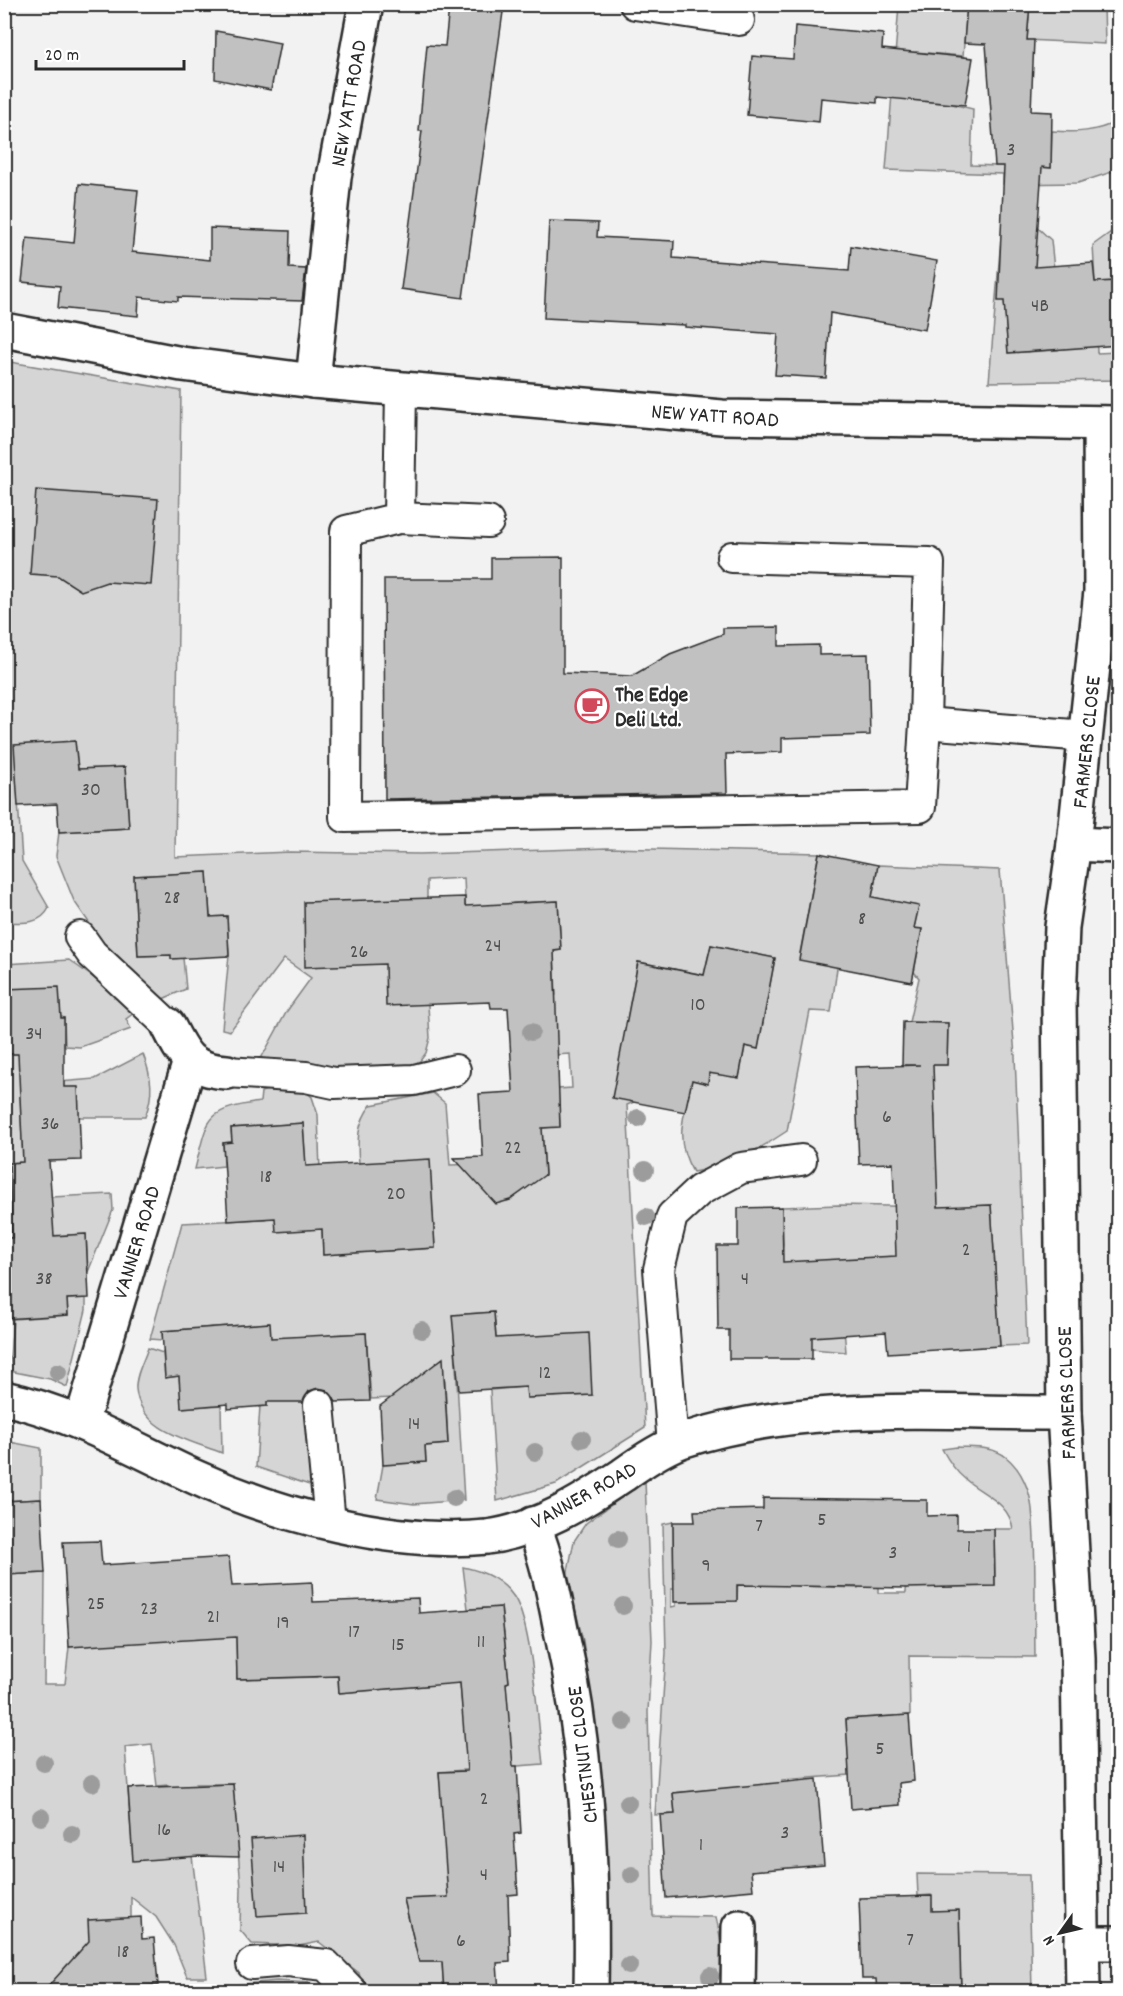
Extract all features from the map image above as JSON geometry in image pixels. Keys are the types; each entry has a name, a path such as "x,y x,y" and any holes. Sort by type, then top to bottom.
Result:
{"street":[{"name":"NEW YATT ROAD","path":"313,381 334,177 366,4"},
{"name":"NEW YATT ROAD","path":"4,330 182,363 313,381 722,417 1109,424"},
{"name":"FARMERS CLOSE","path":"1083,1992 1078,1657 1064,1413 1059,1000 1062,927 1074,844 1101,591 1109,424"},
{"path":"1074,844 1119,846"},
{"path":"168,1024 190,1061 206,1069 227,1072"},
{"name":"VANNER ROAD","path":"81,1423 190,1061"},
{"name":"VANNER ROAD","path":"4,1398 81,1423 222,1488 330,1522 376,1533 443,1537 487,1537 533,1524 579,1502 673,1445 722,1430 827,1415 1064,1413"},
{"name":"CHESTNUT CLOSE","path":"533,1524 544,1553 576,1694 590,1831 591,1992"},
{"path":"738,1992 739,1927"},
{"path":"1082,1943 1119,1942"}],"lane":[{"path":"635,4 740,20"},
{"path":"399,518 401,389"},
{"path":"488,522 399,518 346,531 345,818 920,807 925,723 929,562 732,557"},
{"path":"925,723 1085,735"},
{"path":"80,937 92,954 168,1024"},
{"path":"227,1072 306,1077 334,1083 414,1080 455,1070"},
{"path":"673,1445 659,1269 672,1216 700,1190 741,1168 801,1161"},
{"path":"319,1405 330,1522"},
{"path":"252,1964 288,1961 326,1965 352,1992"}],"shaded area":[{"path":"899,5 967,5 963,56 916,52 911,100 952,104 973,109 971,165 1051,168 1052,131 1086,131 1118,121 1118,170 1078,183 1003,184 1003,174 886,170"},
{"path":"1030,5 1104,5 1105,44 1027,40"},
{"path":"1002,226 1038,228 1051,240 1055,279 1003,283 1008,353 1058,350 1096,324 1097,353 1118,352 1118,380 989,382"},
{"path":"1118,227 1118,281 1095,282 1093,245"},
{"path":"4,361 181,391 175,857 290,852 420,854 608,848 819,853 800,953 838,961 831,1012 810,1011 787,1131 765,1145 730,1162 693,1172 683,1148 682,1127 692,1080 707,1083 709,1073 739,1078 745,1046 758,1048 775,958 711,945 704,975 638,962 625,1031 643,1052 634,1102 627,1105 645,1428 556,1484 497,1501 490,1390 526,1387 527,1398 592,1395 496,1338 494,1312 453,1315 464,1500 414,1504 377,1499 383,1465 426,1462 425,1446 448,1444 445,1380 438,1374 416,1397 371,1399 366,1333 328,1335 308,1376 315,1487 256,1467 260,1406 267,1406 264,1367 273,1365 269,1323 162,1331 163,1340 150,1339 182,1223 265,1219 308,1202 303,1123 231,1128 232,1142 223,1143 224,1166 195,1169 203,1138 211,1119 228,1109 260,1102 261,1092 277,1087 299,1086 312,1097 318,1115 323,1255 435,1248 430,1170 359,1163 359,1132 363,1118 371,1105 433,1093 445,1103 450,1165 483,1164 501,1202 510,1200 545,1174 542,1128 560,1126 558,1089 572,1088 570,1054 521,1057 518,997 556,995 554,951 561,950 558,901 513,903 514,937 466,920 464,878 427,880 427,989 430,1038 426,1053 420,1061 408,1068 381,1070 258,1064 287,1011 311,978 284,959 230,1031 222,1029 229,955 227,916 210,917 207,872 134,876 138,956 171,955 172,959 183,958 186,989 158,1001 115,960 74,901 56,856 59,832 129,828 125,767 78,769 75,741 16,771 22,861 49,908 41,918 30,922 5,922"},
{"path":"878,865 1000,870 1015,1056 1027,1345 1000,1346 991,1205 936,1208 941,1287 882,1257 845,1259 847,1293 841,1294 846,1352 812,1349 772,1309 783,1244 782,1207 839,1205 936,1207 935,1115 918,1115 916,1065 947,1065 948,1023 909,1022 919,978 914,972 922,930 914,928 918,906 872,897"},
{"path":"1118,916 1118,1045 1114,1044 1114,919"},
{"path":"69,960 115,993 134,1013 126,1019 131,1029 80,1047 65,1046 64,1018 5,989 5,964"},
{"path":"4,1054 21,1054 23,1085 95,1079 143,1054 151,1086 145,1117 79,1117 77,1087 20,1090 23,1162 9,1163 11,1199 112,1194 113,1210 88,1272 86,1234 5,1238"},
{"path":"86,1298 86,1310 67,1387 50,1379 9,1371 13,1319 68,1315 67,1299"},
{"path":"148,1348 163,1353 165,1378 179,1376 182,1408 221,1405 222,1453 168,1432 146,1415 139,1403 136,1384"},
{"path":"5,1441 41,1448 41,1499 5,1501"},
{"path":"983,1448 1001,1453 1016,1468 1027,1487 1032,1509 1034,1546 1035,1657 909,1656 910,1715 846,1719 850,1775 782,1780 782,1784 673,1793 675,1814 655,1815 666,1653 663,1524 673,1522 674,1589 671,1589 671,1607 676,1606 676,1602 737,1601 738,1575 797,1586 858,1588 859,1579 878,1579 878,1593 906,1593 907,1577 945,1587 995,1586 994,1529 1013,1529 1011,1520 1001,1506 958,1472 942,1449"},
{"path":"645,1481 652,1641 648,1712 653,1916 716,1917 722,1946 722,1964 712,1991 604,1991 601,1769 583,1641 567,1576 574,1541 586,1523"},
{"path":"463,1567 485,1574 504,1585 514,1597 520,1611 530,1653 543,1764 439,1772 453,1898 404,1899 419,1962 442,1962 444,1991 363,1991 359,1973 319,1942 299,1946 252,1944 240,1930 241,1888 233,1784 196,1784 196,1799 168,1801 167,1785 157,1786 152,1744 125,1747 133,1858 192,1856 207,1977 187,1977 174,1945 156,1917 131,1897 131,1918 90,1962 68,1964 61,1972 63,1983 82,1991 5,1992 5,1575 45,1573 44,1684 65,1684 69,1647 236,1634 237,1679 318,1677 336,1647 339,1693 426,1686 459,1670 462,1707 509,1682 501,1607 468,1609"},
{"path":"917,1874 1029,1875 1032,1991 961,1991 959,1911 932,1911 931,1895 918,1896"},
{"path":"277,1981 311,1983 323,1991 224,1991 234,1985"}],"building":[{"path":"967,4 1030,4 1027,40 1034,40 1031,111 1052,112 1051,168 1042,167 1035,267 1093,263 1095,282 1119,281 1119,345 1008,353 1004,301 998,301 1004,166 995,166 986,44 964,43"},
{"path":"449,7 503,12 463,298 401,289 422,131 419,131 427,45 445,46"},
{"path":"795,26 883,34 882,49 973,58 965,105 877,97 877,103 821,98 819,122 747,115 752,56 793,59"},
{"path":"216,31 280,43 271,90 215,79"},
{"path":"79,184 138,190 132,252 210,260 210,228 290,231 289,268 306,269 302,301 178,297 178,301 139,297 138,316 58,308 60,286 22,282 27,238 74,243"},
{"path":"549,221 598,223 597,237 674,241 673,258 849,271 851,246 937,261 925,330 830,313 826,378 775,375 778,334 685,327 685,325 544,318"},
{"path":"36,490 158,499 151,585 107,582 81,591 58,576 30,574"},
{"path":"563,557 563,673 632,676 670,654 723,634 723,628 779,627 779,646 819,645 819,655 868,654 870,735 782,738 782,752 726,754 727,793 385,799 384,579 491,579 491,558"},
{"path":"75,741 78,769 125,767 129,828 59,832 57,804 18,806 14,745"},
{"path":"819,853 878,865 872,897 919,906 914,928 922,929 912,982 799,960"},
{"path":"207,872 210,917 227,916 229,956 171,959 171,955 138,956 134,876"},
{"path":"465,897 465,906 558,901 561,950 554,951 560,1127 542,1128 545,1175 510,1200 496,1204 454,1158 483,1157 479,1094 513,1092 508,1008 491,1008 490,1002 386,1006 385,964 305,967 304,902"},
{"path":"711,945 775,958 758,1049 745,1046 739,1078 709,1073 708,1084 692,1080 685,1112 612,1098 638,962 704,975"},
{"path":"59,987 61,1018 64,1018 64,1087 78,1087 81,1160 49,1161 54,1236 86,1234 89,1298 67,1299 68,1315 4,1319 4,1238 12,1238 9,1163 23,1162 18,1054 4,1054 4,989"},
{"path":"903,1022 948,1023 947,1065 933,1065 938,1207 991,1205 1000,1346 888,1353 886,1332 812,1337 812,1359 729,1359 729,1330 718,1330 717,1246 738,1246 738,1208 782,1207 783,1262 896,1256 893,1163 859,1164 855,1067 920,1065 902,1065"},
{"path":"303,1123 306,1166 430,1159 435,1248 323,1255 322,1229 276,1232 275,1218 228,1221 223,1143 232,1142 231,1128"},
{"path":"494,1312 496,1338 589,1333 592,1395 527,1398 526,1387 459,1391 452,1315"},
{"path":"270,1323 271,1338 366,1333 370,1401 336,1402 327,1390 318,1388 309,1391 303,1402 267,1402 267,1406 228,1409 228,1404 181,1408 179,1376 165,1378 162,1331"},
{"path":"443,1358 448,1444 425,1446 426,1462 383,1465 380,1406"},
{"path":"763,1498 927,1500 927,1516 957,1515 957,1529 994,1529 995,1586 907,1588 737,1585 737,1601 674,1602 673,1522 695,1522 694,1511 763,1509"},
{"path":"41,1499 45,1573 4,1575 4,1501"},
{"path":"100,1541 102,1565 229,1557 232,1586 312,1582 313,1602 418,1598 419,1613 501,1607 509,1682 506,1683 513,1766 517,1766 521,1833 514,1834 518,1894 508,1895 510,1962 497,1963 499,1992 444,1992 442,1962 419,1962 404,1899 448,1897 439,1772 467,1771 460,1683 339,1693 338,1676 237,1679 236,1637 69,1647 63,1542"},
{"path":"909,1715 914,1781 899,1783 900,1805 851,1809 846,1719"},
{"path":"817,1779 824,1865 751,1871 753,1890 666,1898 660,1815 675,1814 673,1793"},
{"path":"233,1784 239,1857 199,1856 133,1861 128,1788"},
{"path":"303,1835 306,1913 257,1916 251,1839"},
{"path":"932,1896 932,1911 959,1910 961,1992 877,1992 876,1979 862,1979 859,1898"},
{"path":"141,1917 142,1939 154,1938 158,1985 123,1988 124,1992 43,1992 89,1941 88,1920"}],"place":[{"name":"The Edge Deli Ltd.","path":"592,706"}]}
